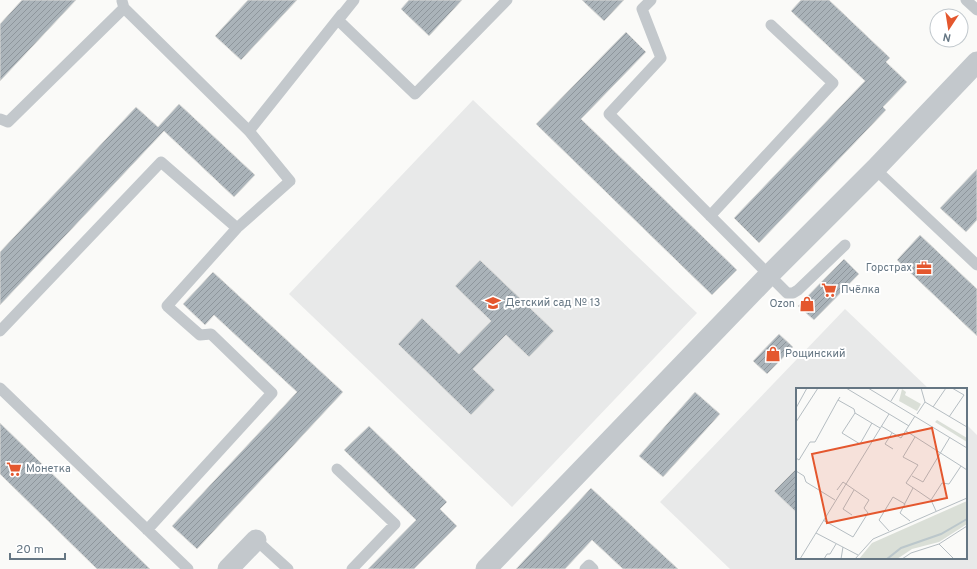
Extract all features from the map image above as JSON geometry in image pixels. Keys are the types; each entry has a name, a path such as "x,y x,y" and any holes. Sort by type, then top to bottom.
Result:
{"street":[{"path":"486,569 769,275 977,62"},
{"path":"228,569 256,540"}],"lane":[{"path":"353,0 338,20 415,94 507,0"},
{"path":"249,131 353,0"},
{"path":"651,0 642,9 661,58 609,114 787,293 793,293 845,245"},
{"path":"966,0 977,10"},
{"path":"0,119 8,122 123,4 249,131 290,180 237,228 167,306 200,335 212,334 272,393 147,530"},
{"path":"710,216 833,83 771,25"},
{"path":"0,331 161,162 237,228"},
{"path":"875,168 977,265"},
{"path":"0,388 188,569"},
{"path":"337,469 395,524 352,569"},
{"path":"256,540 288,569"},
{"path":"585,569 589,565 593,569"}],"shaded area":[{"name":"Детский сад № 13","path":"473,100 697,313 512,507 289,294"},
{"path":"845,309 928,388 796,388 796,559 967,559 967,425 977,435 977,569 730,569 660,502"}],"building":[{"path":"22,0 76,0 0,81 0,24"},
{"path":"248,0 297,0 241,60 215,36"},
{"path":"409,0 462,0 429,36 401,9"},
{"path":"582,0 624,0 604,21"},
{"path":"801,0 829,0 890,58 886,62 907,82 883,107 886,110 759,243 734,218 865,81 791,11"},
{"path":"626,32 646,52 581,119 737,270 712,295 536,124"},
{"path":"179,104 255,175 234,197 164,131 0,305 0,252 136,107 158,127"},
{"path":"977,169 977,220 966,232 940,208"},
{"path":"920,235 977,289 977,336 897,260"},
{"path":"844,259 859,274 814,320 798,306"},
{"path":"480,260 554,331 529,357 506,335 473,369 495,390 471,415 398,344 422,318 459,354 491,321 455,286"},
{"path":"213,272 343,392 197,549 172,526 297,392 214,315 205,325 183,304"},
{"path":"779,334 793,347 767,374 753,361"},
{"path":"695,392 720,414 663,477 639,456"},
{"path":"0,423 150,569 97,569 0,474"},
{"path":"369,426 447,502 440,509 457,526 414,569 368,569 416,520 344,450"},
{"path":"796,469 796,512 774,491"},
{"path":"591,488 678,569 623,569 592,540 565,569 516,569"}],"place":[{"name":"Горстрах","path":"924,268"},
{"name":"Пчёлка","path":"829,290"},
{"name":"Детский сад № 13","path":"493,303"},
{"name":"Ozon","path":"807,304"},
{"name":"Рощинский","path":"773,354"},
{"name":"Монетка","path":"14,469"}]}
